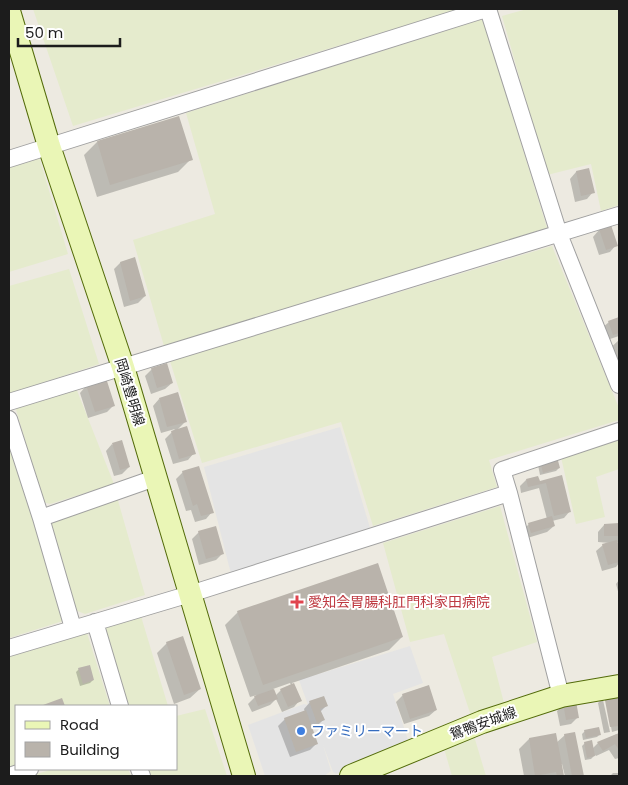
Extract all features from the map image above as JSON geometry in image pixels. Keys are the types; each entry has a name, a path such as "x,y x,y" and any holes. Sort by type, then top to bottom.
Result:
{"main road":[{"name":"岡崎豊明線","path":"9,11 49,146 123,367 244,776"},
{"name":"鴛鴨安城線","path":"351,776 482,722 560,696 619,686"}],"street":[{"path":"9,159 487,9 560,234 619,385"},
{"path":"9,402 619,215"},
{"path":"9,419 41,518 73,628"},
{"path":"560,696 502,470 619,431"},
{"path":"41,518 156,478"},
{"path":"9,648 190,594 509,493"},
{"path":"95,622 120,705"},
{"path":"9,776 27,770"}],"green space":[{"path":"33,9 460,9 73,126"},
{"path":"527,9 619,9 619,205 601,211 591,164 547,175 502,16"},
{"path":"483,19 547,228 164,346 133,240 215,214 186,113"},
{"path":"39,157 68,254 9,272 9,166"},
{"path":"552,246 619,408 619,420 489,460 497,487 373,526 341,422 202,463 170,361"},
{"path":"69,269 99,364 9,394 9,286"},
{"path":"76,388 114,484 50,504 43,502 15,406"},
{"path":"619,437 619,469 596,477 605,517 576,524 561,457"},
{"path":"9,439 66,620 9,638"},
{"path":"117,497 145,595 85,614 75,610 50,518"},
{"path":"500,506 537,642 492,657 504,703 471,716 444,634 410,642 383,543"},
{"path":"140,613 168,705 128,705 105,631 105,623"},
{"path":"87,633 110,705 15,705 15,766 9,769 9,657"},
{"path":"205,709 227,776 150,776 148,770 178,770 178,716"},
{"path":"474,736 486,776 452,776 443,745"},
{"path":"50,770 128,770 131,776 29,776"}],"shaded area":[{"path":"340,427 370,528 231,574 204,467"},
{"path":"410,646 423,683 393,694 409,743 336,774 333,772 323,745 331,771 324,776 265,776 248,725 304,704 308,705 299,680"}],"building":[{"path":"179,116 193,160 110,185 97,141"},
{"path":"589,168 595,193 581,196 576,171"},
{"path":"611,225 618,246 606,250 599,229"},
{"path":"135,257 146,296 130,301 120,262"},
{"path":"619,317 619,333 613,335 608,321"},
{"path":"167,363 173,383 157,388 151,368"},
{"path":"106,378 115,406 95,412 86,385"},
{"path":"178,392 187,422 167,427 159,398"},
{"path":"187,426 196,454 179,459 171,431"},
{"path":"122,440 130,467 120,470 112,443"},
{"path":"557,457 560,468 543,473 540,461"},
{"path":"199,466 214,513 201,516 197,504 193,506 182,471"},
{"path":"562,475 571,512 554,516 546,483 528,487 526,479 538,476 540,481"},
{"path":"552,516 555,526 531,533 528,523"},
{"path":"619,523 619,536 604,536 604,524"},
{"path":"216,526 224,554 206,559 198,531"},
{"path":"617,540 619,562 608,565 602,544"},
{"path":"378,563 403,637 263,685 237,611"},
{"path":"183,636 201,689 184,695 166,642"},
{"path":"90,665 94,680 83,684 78,668"},
{"path":"294,683 302,701 288,707 280,689"},
{"path":"429,685 437,710 410,719 402,694"},
{"path":"274,689 278,699 258,706 254,696"},
{"path":"619,692 619,726 610,727 604,695"},
{"path":"324,696 328,706 320,709 325,720 317,723 309,701"},
{"path":"62,698 65,705 43,705"},
{"path":"576,701 579,718 566,720 563,703"},
{"name":"ファミリーマート","path":"306,710 318,744 296,752 284,718"},
{"path":"599,727 601,735 586,738 584,730"},
{"path":"575,732 584,776 572,776 564,734"},
{"path":"556,733 564,776 557,776 556,772 535,776 529,738"},
{"path":"619,733 619,750 615,744 603,751 597,742"},
{"path":"592,740 595,756 587,758 584,742"}],"place":[{"name":"愛知会胃腸科肛門科家田病院","path":"297,602"},
{"name":"ファミリーマート","path":"301,731"}]}
